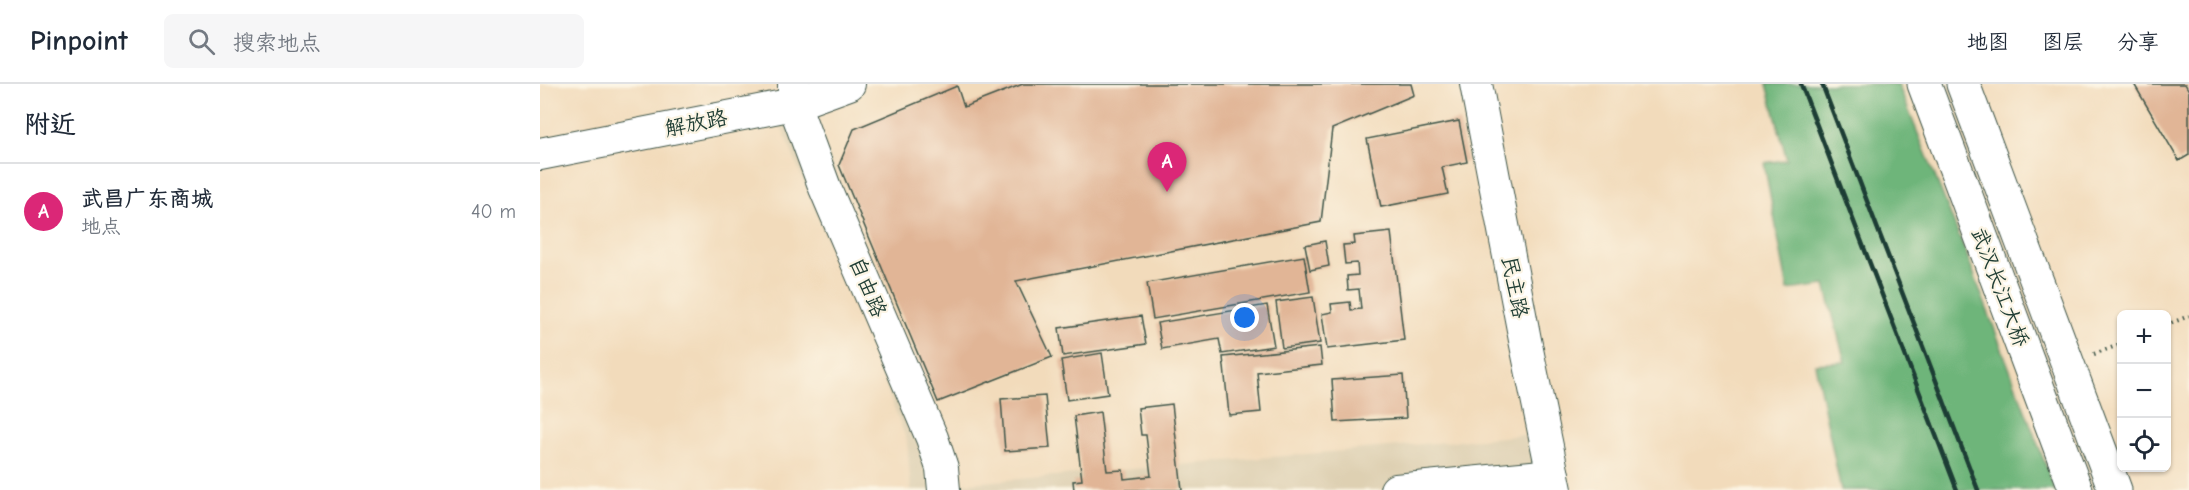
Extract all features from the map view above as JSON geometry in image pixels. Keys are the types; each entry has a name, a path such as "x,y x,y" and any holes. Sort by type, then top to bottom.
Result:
{"highway":[{"name":"武汉长江大桥","path":"1924,84 2076,490"},
{"name":"武汉长江大桥","path":"1963,84 2115,490"}],"street":[{"name":"解放路","path":"540,154 794,94 849,84"},
{"name":"民主路","path":"1476,84 1555,483"},
{"name":"自由路","path":"794,94 825,188 932,438 942,468 944,490"},
{"path":"1396,490 1555,483"}],"path":[{"path":"2171,324 2189,316"}],"shaded area":[{"path":"806,99 961,484 1537,434 1545,472 1378,490 911,490 907,440 775,110"}],"green space":[{"path":"1767,84 1898,84 1966,253 2055,490 1841,490 1815,364 1845,362 1825,285 1788,290 1764,163 1787,160"}],"building":[{"path":"1023,84 1411,84 1414,95 1332,129 1321,222 1016,281 1052,357 938,402 839,165 854,129 957,86 964,107"},
{"path":"2134,84 2185,84 2189,91 2189,155 2179,161"},
{"path":"1459,121 1467,162 1442,167 1448,194 1381,207 1367,139"},
{"path":"1391,232 1404,340 1327,349 1322,314 1332,312 1331,304 1350,302 1351,310 1361,309 1359,289 1348,290 1347,276 1358,275 1357,263 1345,264 1343,245 1355,244 1354,236"},
{"path":"1325,241 1329,266 1310,270 1305,245"},
{"path":"1304,256 1310,292 1153,319 1147,283"},
{"path":"1313,297 1320,343 1282,348 1276,302"},
{"path":"1267,305 1274,346 1222,354 1219,339 1162,349 1157,323"},
{"path":"1141,316 1146,344 1063,356 1059,328"},
{"path":"1320,347 1322,365 1257,372 1261,412 1229,415 1223,357"},
{"path":"1102,353 1108,394 1067,400 1061,360"},
{"path":"1403,375 1406,418 1335,422 1332,380"},
{"path":"1045,396 1050,448 1005,451 1001,399"},
{"path":"1172,404 1182,490 1074,490 1073,481 1082,480 1074,416 1100,412 1107,471 1123,470 1124,479 1151,476 1146,435 1141,435 1138,408"}],"railway":[{"path":"1801,84 1957,490"},
{"path":"1822,84 1978,490"}],"place":[{"name":"武昌广东商城","path":"1167,192"}]}
